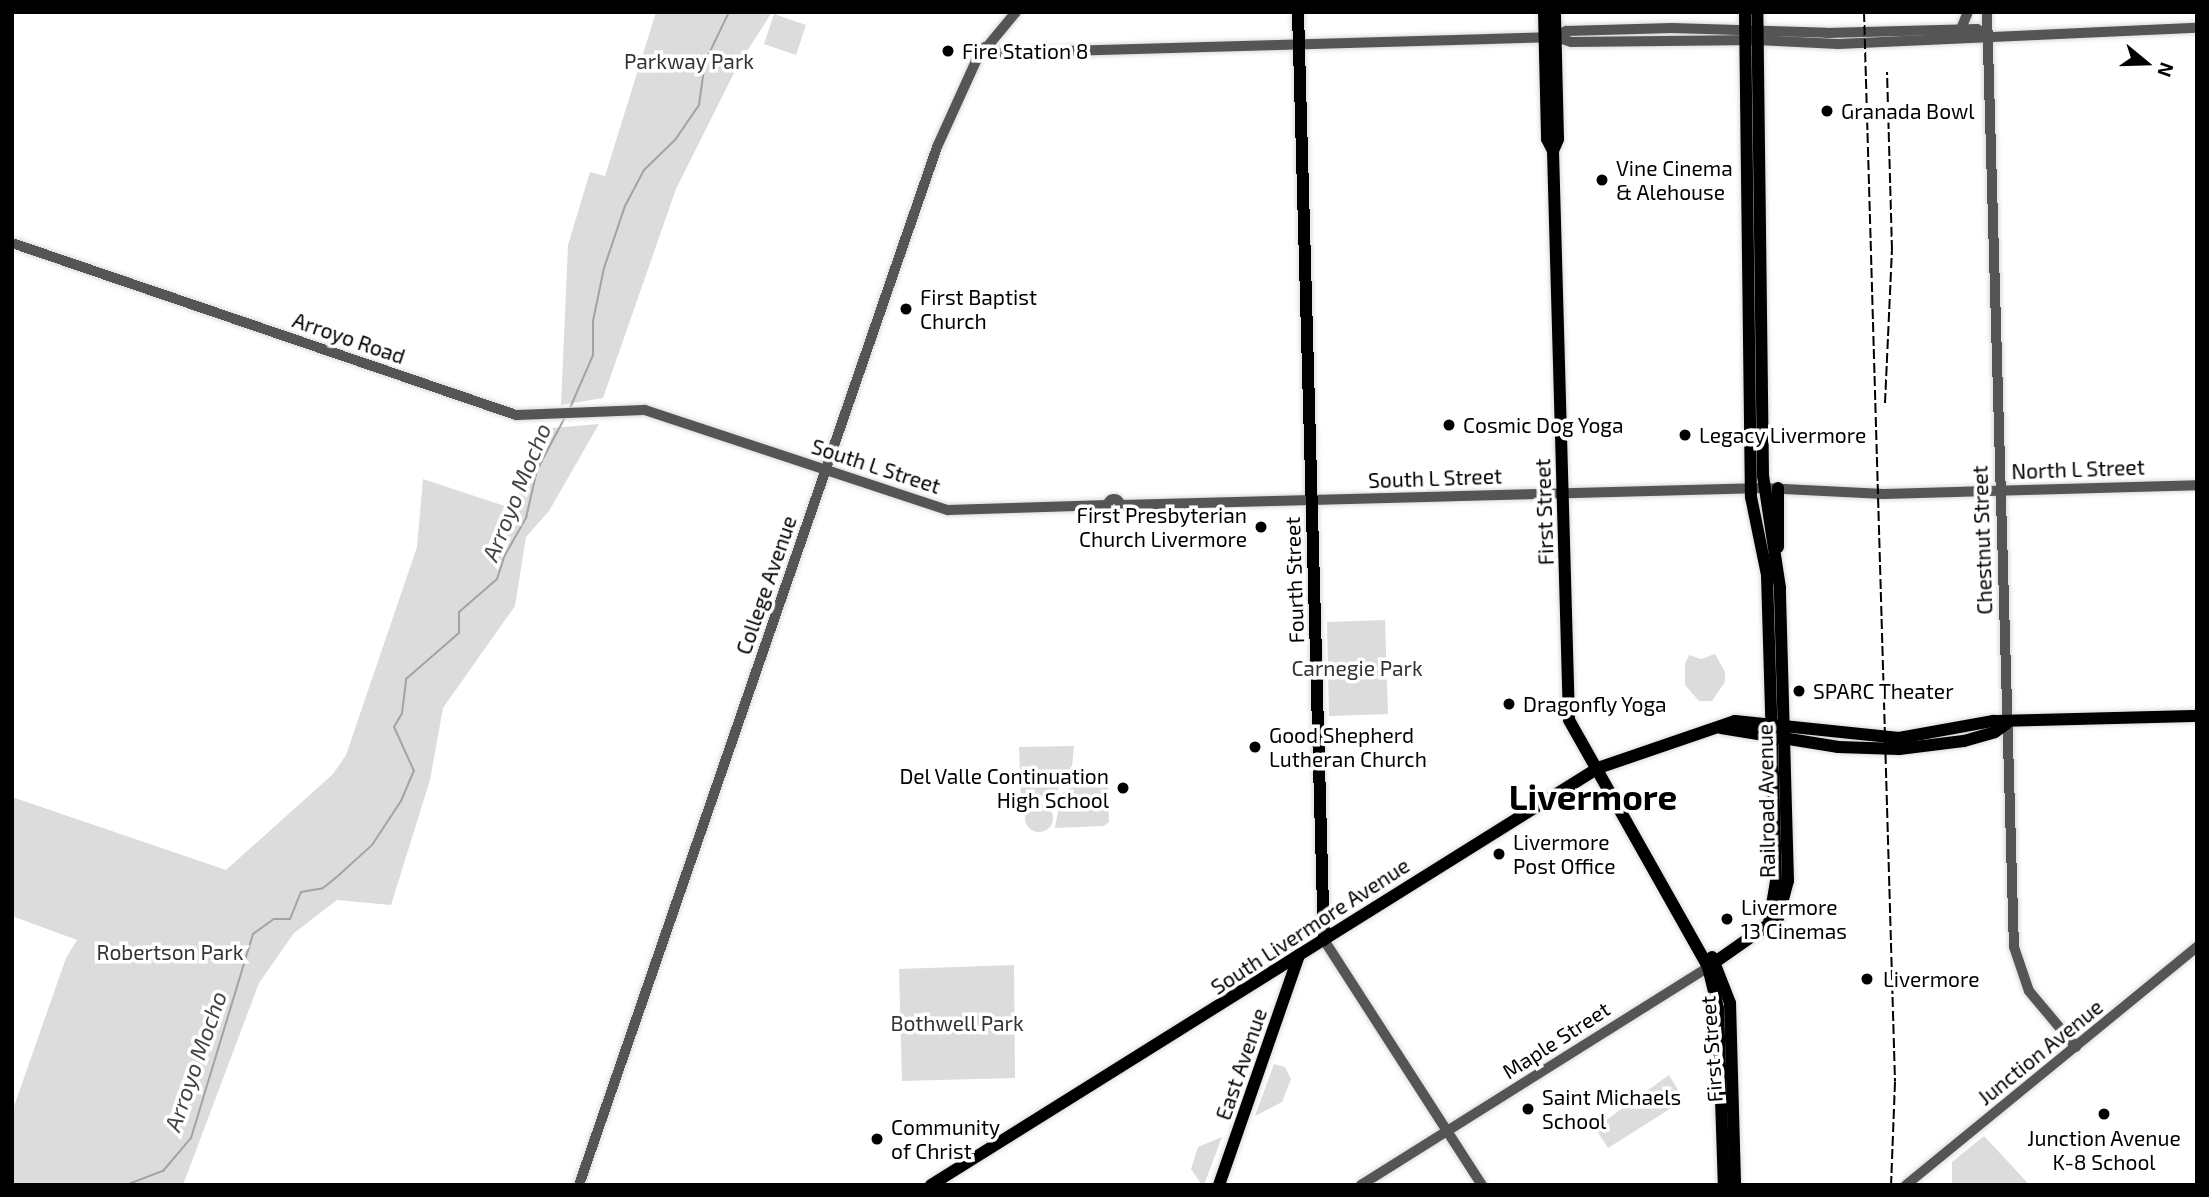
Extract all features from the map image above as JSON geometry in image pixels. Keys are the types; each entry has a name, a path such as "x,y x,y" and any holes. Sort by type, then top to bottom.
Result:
{"main road":[{"name":"Fourth Street","path":"1298,12 1324,940"},
{"name":"First Street","path":"1544,12 1550,37 1558,139 1553,151 1569,720 1626,813 1729,994 1732,1019 1735,1185"},
{"name":"First Street","path":"1550,37 1555,12"},
{"name":"Railroad Avenue","path":"1745,12 1751,34 1757,488 1767,575 1787,895 1778,918 1769,923"},
{"name":"Railroad Avenue","path":"1751,34 1757,12"},
{"name":"Railroad Avenue","path":"1757,488 1778,568 1778,731"},
{"path":"1778,488 1778,568"},
{"name":"South Livermore Avenue","path":"931,1185 1598,768 1693,734 1721,728 1778,731 1859,749 1922,748 1995,732 2006,724 2197,716"},
{"name":"Maple Street","path":"1712,965 1769,923"},
{"name":"East Avenue","path":"1219,1185 1299,955"},
{"name":"First Street","path":"1712,965 1718,1008 1724,1185"}],"street":[{"name":"College Avenue","path":"579,1185 937,147 985,47 1016,12"},
{"path":"1961,29 1968,12"},
{"name":"Chestnut Street","path":"1987,12 2014,947 2029,990 2076,1047"},
{"path":"985,47 994,53 1550,37 1571,42 1961,29 1987,35 2197,28"},
{"path":"1751,34 1830,44 1975,40 1987,35"},
{"name":"Arroyo Road","path":"12,243 493,408 527,417 595,410 645,410 681,420"},
{"name":"South L Street","path":"681,420 948,510 1108,505 1114,498 1121,505 1757,488"},
{"name":"North L Street","path":"1757,488 1878,494 2197,485"},
{"path":"1324,940 1482,1185"},
{"name":"Junction Avenue","path":"1906,1185 2197,947"},
{"name":"Maple Street","path":"1361,1185 1712,965"}],"green space":[{"name":"Parkway Park","path":"656,12 772,12 737,67 676,189 603,398 561,405 568,245 590,172 605,176"},
{"path":"774,14 806,25 796,55 764,44"},
{"name":"Robertson Park","path":"599,424 549,511 526,537 515,606 443,708 430,780 391,905 337,900 294,933 259,983 183,1185 12,1185 12,1112 66,958 77,940 12,916 12,797 226,870 333,774 346,755 417,547 423,479 514,509 539,429"},
{"name":"Carnegie Park","path":"1385,620 1388,714 1329,716 1327,622"},
{"path":"1715,654 1725,672 1725,682 1712,701 1699,701 1685,685 1685,664 1689,655 1701,659"},
{"path":"1074,746 1072,767 1057,791 1043,797 1021,799 1019,747"},
{"path":"1108,775 1109,822 1104,826 1055,828 1061,794 1089,776"},
{"path":"1039,804 1049,808 1053,818 1049,828 1039,832 1029,828 1025,818 1029,808"},
{"name":"Bothwell Park","path":"1014,965 1015,1078 902,1081 899,969"},
{"path":"1274,1064 1285,1067 1291,1079 1282,1102 1255,1116"},
{"path":"1669,1075 1684,1100 1608,1148 1595,1128"},
{"path":"1984,1136 2029,1185 1952,1185 1952,1162"},
{"path":"1222,1137 1202,1185 1191,1169 1198,1147"}],"waterway":[{"name":"Arroyo Mocho","path":"570,408 593,355 593,321 604,268 625,206 644,170 675,140 699,105 705,62 729,12"},
{"name":"Arroyo Mocho","path":"126,1185 163,1171 191,1138 253,934 274,919 290,919 301,892 323,888 372,845 401,801 414,771 394,727 402,713 406,679 459,633 459,612 497,579 505,555 526,518 537,470 564,419"}],"railway":[{"path":"1864,12 1895,1082 1891,1185"},
{"path":"1885,403 1892,250 1887,72"}],"place":[{"name":"Fire Station 8","path":"948,51"},
{"name":"Granada Bowl","path":"1827,111"},
{"name":"Vine Cinema & Alehouse","path":"1602,180"},
{"name":"First Baptist Church","path":"906,309"},
{"name":"Cosmic Dog Yoga","path":"1449,425"},
{"name":"Legacy Livermore","path":"1685,435"},
{"name":"First Presbyterian Church Livermore","path":"1261,527"},
{"name":"SPARC Theater","path":"1799,691"},
{"name":"Dragonfly Yoga","path":"1509,704"},
{"name":"Good Shepherd Lutheran Church","path":"1255,747"},
{"name":"Del Valle Continuation High School","path":"1123,788"},
{"name":"Livermore Post Office","path":"1499,854"},
{"name":"Livermore 13 Cinemas","path":"1727,919"},
{"name":"Livermore","path":"1867,979"},
{"name":"Saint Michaels School","path":"1528,1109"},
{"name":"Junction Avenue K-8 School","path":"2104,1114"},
{"name":"Community of Christ","path":"877,1139"}],"district":[{"name":"Livermore","path":"1593,796"}]}
